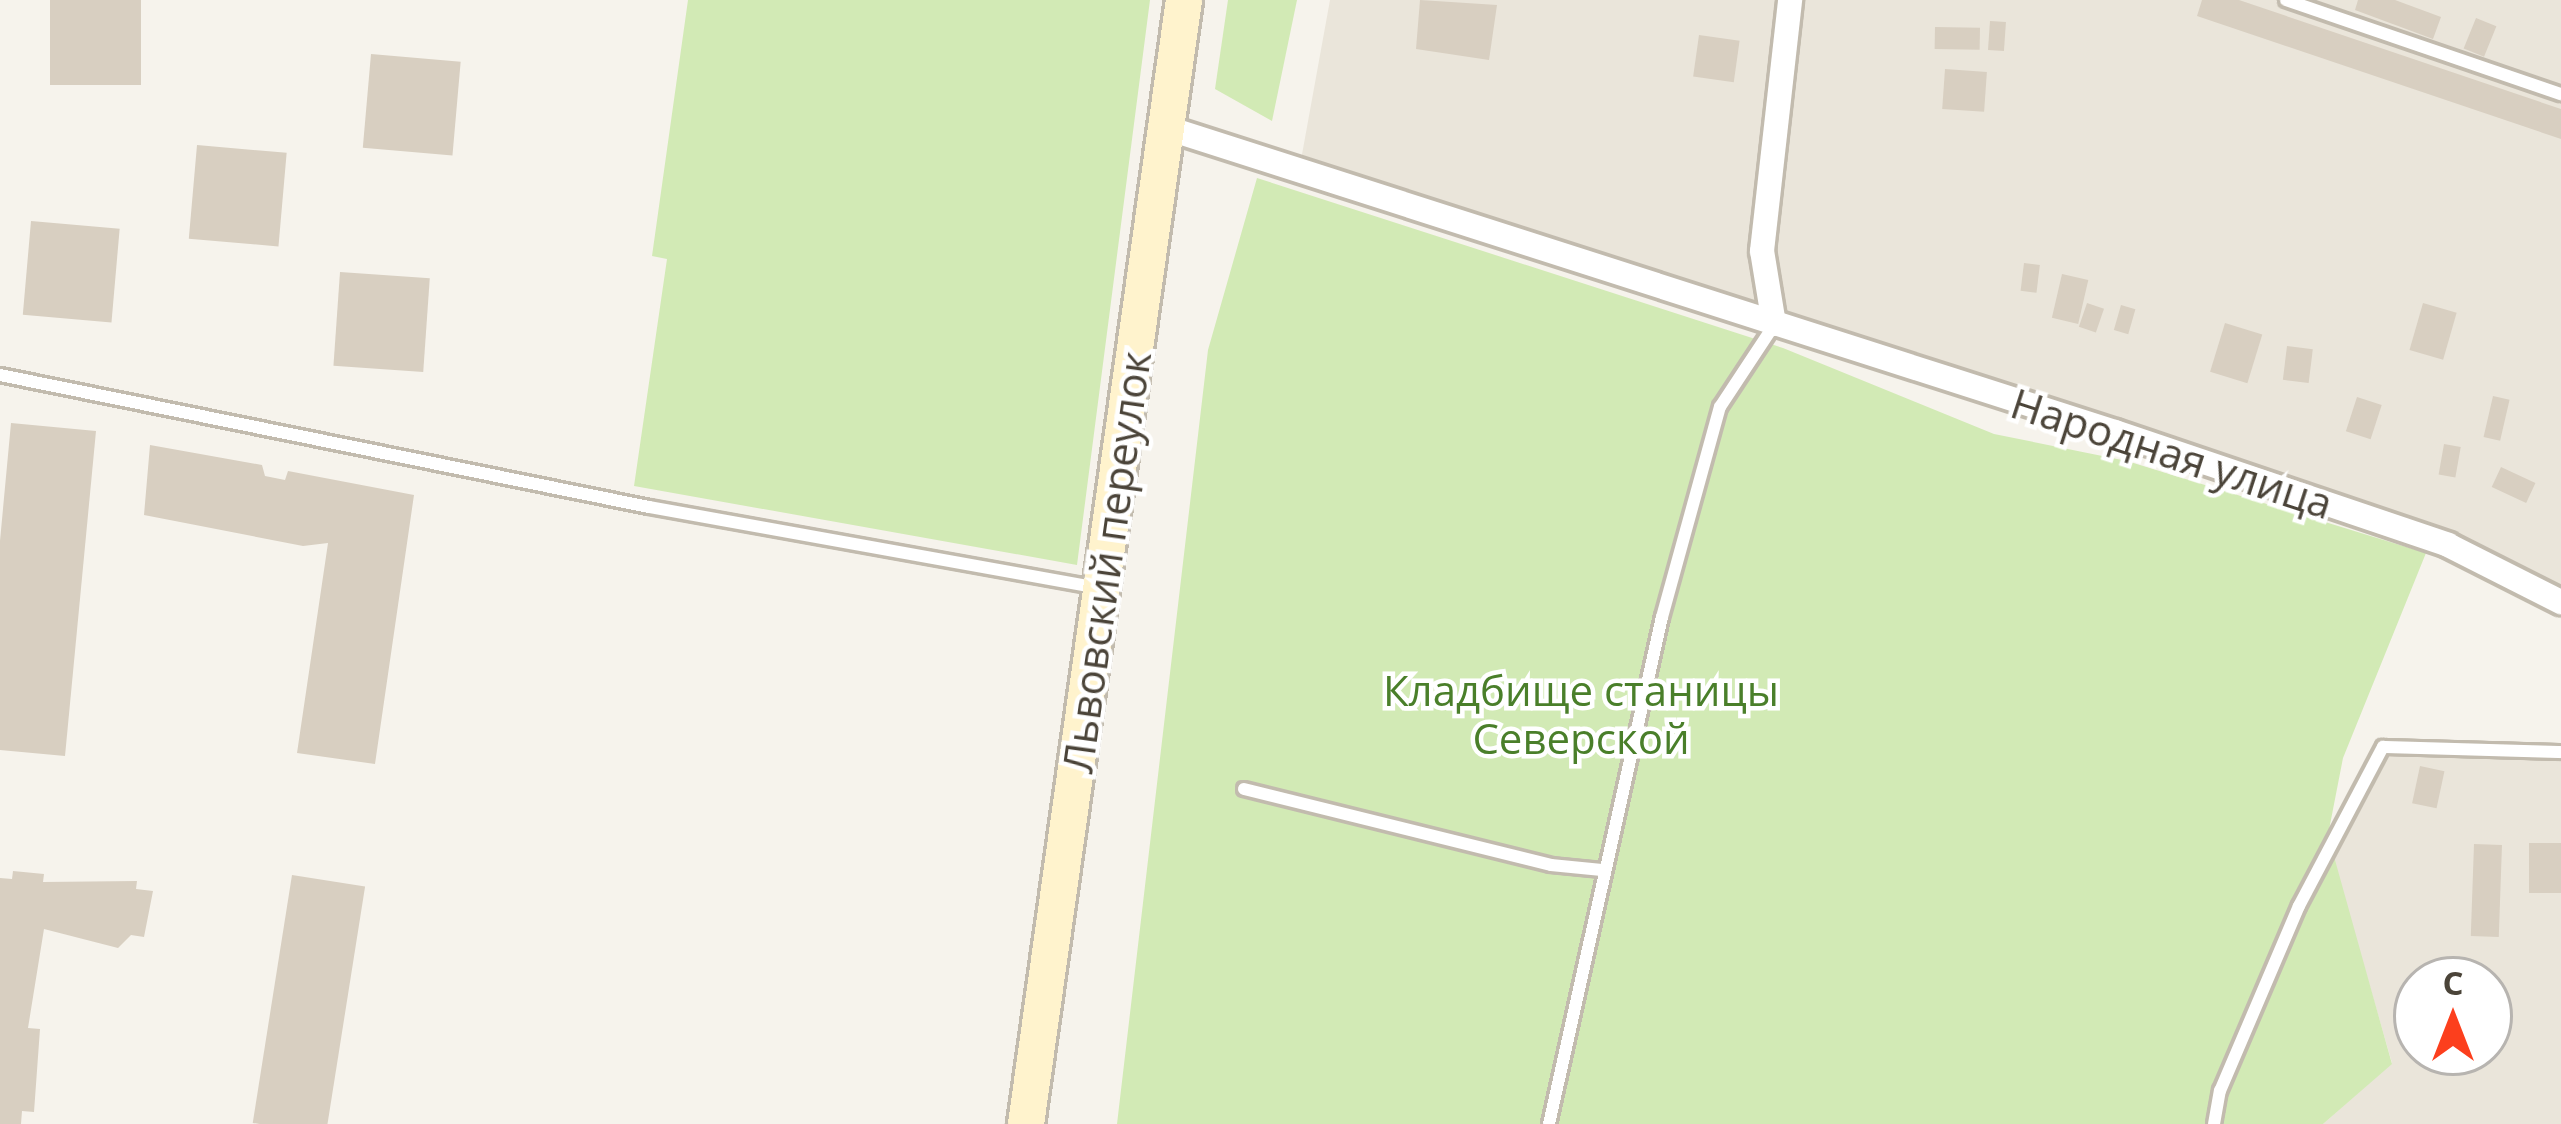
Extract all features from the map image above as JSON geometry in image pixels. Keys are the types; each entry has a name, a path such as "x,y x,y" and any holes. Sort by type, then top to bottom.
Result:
{"main road":[{"name":"Львовский переулок","path":"1026,1124 1184,0"}],"street":[{"path":"1774,324 1762,251 1790,0"},
{"name":"Народная улица","path":"1167,128 2448,545 2561,602"}],"lane":[{"path":"2286,0 2561,94"},
{"path":"1549,1124 1602,870 1720,407 1774,324"},
{"path":"0,375 649,507 1102,588"},
{"path":"2214,1124 2220,1091 2299,906 2383,747 2561,752"},
{"path":"1244,790 1551,865 1602,870"}],"shaded area":[{"path":"1330,0 2561,0 2561,602 2448,545 1299,171"},
{"path":"2383,747 2561,756 2561,1124 2323,1124 2392,1063 2330,848"}],"green space":[{"path":"688,0 1150,0 1077,565 634,486 667,259 652,256"},
{"path":"1228,0 1297,0 1272,121 1215,89"},
{"name":"Кладбище станицы Северской","path":"1257,178 1783,348 1994,434 2127,461 2426,553 2343,758 2328,835 2392,1064 2323,1124 1117,1124 1208,350"}],"building":[{"path":"50,0 141,0 141,85 50,85"},
{"path":"1420,0 1497,5 1489,60 1416,49"},
{"path":"2202,0 2239,0 2561,109 2561,139 2197,16"},
{"path":"2358,0 2395,0 2441,17 2433,39 2355,10"},
{"path":"2476,18 2496,26 2484,57 2464,49"},
{"path":"1990,21 2006,22 2004,51 1988,50"},
{"path":"1935,27 1980,28 1980,50 1935,49"},
{"path":"1699,35 1740,41 1734,82 1693,77"},
{"path":"371,54 461,62 452,155 363,148"},
{"path":"1945,69 1987,72 1984,112 1942,109"},
{"path":"197,145 287,153 278,246 189,239"},
{"path":"31,221 120,229 111,322 23,315"},
{"path":"2024,263 2040,265 2036,293 2021,291"},
{"path":"340,272 430,278 423,372 333,366"},
{"path":"2062,274 2088,280 2078,324 2052,318"},
{"path":"2087,303 2104,309 2096,332 2079,327"},
{"path":"2423,303 2457,313 2443,360 2409,350"},
{"path":"2121,305 2135,309 2128,334 2114,330"},
{"path":"2225,323 2262,334 2247,383 2210,372"},
{"path":"2287,346 2313,349 2309,383 2283,380"},
{"path":"2493,396 2510,400 2500,441 2484,437"},
{"path":"2357,397 2382,405 2371,439 2346,431"},
{"path":"11,423 96,431 65,756 0,750 0,541"},
{"path":"2444,444 2461,447 2455,477 2439,475"},
{"path":"150,445 262,465 265,476 285,480 288,471 414,495 375,764 297,753 328,543 303,546 144,515"},
{"path":"2501,467 2535,483 2526,503 2492,487"},
{"path":"2420,766 2444,771 2437,808 2412,803"},
{"path":"2529,843 2561,843 2561,893 2529,893"},
{"path":"2474,844 2502,845 2499,937 2471,936"},
{"path":"13,871 44,874 43,882 137,881 136,889 153,891 144,937 131,935 118,948 44,929 28,1028 40,1029 34,1112 22,1111 21,1124 0,1124 0,878 12,879"},
{"path":"292,875 365,887 327,1124 253,1123"}]}
